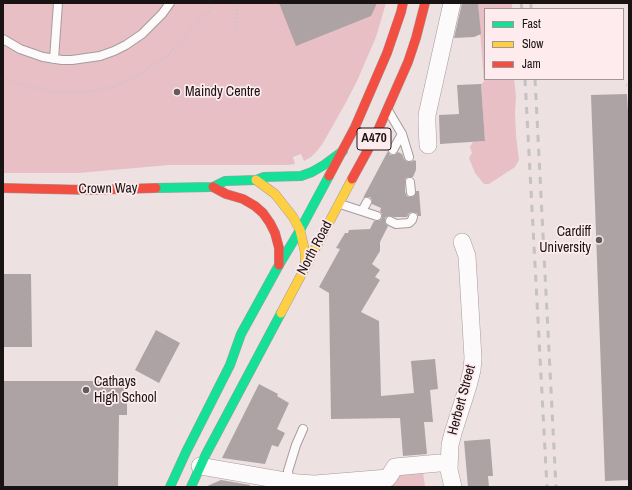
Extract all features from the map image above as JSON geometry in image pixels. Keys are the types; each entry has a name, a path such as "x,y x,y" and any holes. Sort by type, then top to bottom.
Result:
{"main road":[{"name":"North Road","path":"170,487 230,365 241,334 300,230 355,127 388,53 403,3"},
{"name":"North Road","path":"191,487 200,466 388,109 408,62 425,3"},
{"name":"Crown Way","path":"3,188 90,190 213,187 225,181 256,180 264,177 301,176 324,165 343,151"},
{"path":"256,180 275,194 293,217 300,230 305,252 305,266"},
{"name":"Crown Way","path":"213,187 226,194 243,199 255,206 263,214 275,233 279,248 279,265"}],"street":[{"path":"428,145 427,115 452,3"},
{"path":"416,38 442,47"},
{"name":"Herbert Street","path":"453,487 449,470 450,445 468,386 473,358 467,256 462,242"},
{"path":"200,466 298,483 315,484 388,478 395,467 439,463"}],"lane":[{"path":"54,59 58,3"},
{"path":"3,39 32,54 54,59 72,60 107,54 126,46 142,34 154,23 170,3"},
{"path":"388,109 402,134 405,152"},
{"path":"393,150 402,134"},
{"path":"410,182 411,192"},
{"path":"362,211 367,202"},
{"path":"339,204 374,215 375,206"},
{"path":"390,221 396,224 409,223 413,217"},
{"path":"289,481 288,471 296,445 303,429"}],"path":[{"path":"3,77 25,86 49,91 84,92 111,87 138,76 168,55 208,11 211,3"},
{"path":"235,34 236,11 238,3"}],"shaded area":[{"name":"Maindy Centre","path":"3,3 386,3 376,37 357,81 323,143 311,157 304,161 301,154 293,157 295,164 288,165 169,165 78,173 3,173"},
{"path":"478,3 512,3 512,8 484,8 484,80 514,80 516,96 516,136 519,160 515,167 489,184 484,184 475,173 469,158 472,153 470,147 473,142 485,141 481,84 484,82"},
{"path":"423,472 425,487 370,487 402,473"}],"building":[{"path":"279,3 377,3 371,16 296,46"},
{"path":"462,3 478,3 481,34 474,37 454,38"},
{"path":"481,84 485,141 440,144 439,115 459,114 457,85"},
{"path":"627,94 629,128 629,480 605,481 591,95"},
{"path":"388,151 390,155 398,152 402,154 407,162 414,160 416,161 416,170 413,177 406,178 405,180 405,192 407,196 411,197 414,196 416,191 419,191 421,216 418,216 417,213 412,212 409,213 407,217 389,216 385,218 385,222 388,226 380,242 380,251 372,264 380,270 375,277 380,280 361,312 379,321 381,396 414,393 411,361 435,359 438,389 430,390 433,422 424,422 427,454 403,456 400,418 331,419 329,293 319,287 340,249 336,248 345,233 348,233 349,230 370,229 374,221 379,221 382,218 380,211 381,208 372,204 370,197 363,198"},
{"path":"3,274 31,274 32,347 3,347"},
{"path":"156,330 180,343 159,383 135,370"},
{"path":"3,381 127,381 127,415 119,415 118,487 3,487"},
{"path":"259,384 278,394 277,396 289,403 277,429 285,433 278,447 272,445 265,464 222,458"},
{"path":"490,439 493,476 488,476 489,487 468,487 464,441"},
{"path":"221,480 250,485 250,487 205,487"}],"railway":[{"path":"521,3 522,8"},
{"path":"531,3 531,8"},
{"path":"525,80 547,487"},
{"path":"535,80 556,487"}],"traffic: fast":[{"path":"156,188 213,187 225,181 256,180 264,177 301,176 324,165 343,151"},
{"path":"170,487 230,365 241,334 329,176"},
{"path":"191,487 206,454 281,313"}],"traffic: slow":[{"path":"281,313 352,179"},
{"path":"256,180 275,194 293,217 300,230 305,252 305,266"}],"traffic: jam":[{"path":"329,176 355,127 387,53 403,3"},
{"path":"352,179 375,137 408,62 425,3"},
{"path":"213,187 226,194 243,199 263,213 275,233 279,248 279,265"},
{"path":"3,188 90,190 156,188"}],"place":[{"name":"Maindy Centre","path":"177,92"},
{"name":"Cardiff University","path":"599,240"},
{"name":"Cathays High School","path":"86,390"}]}
